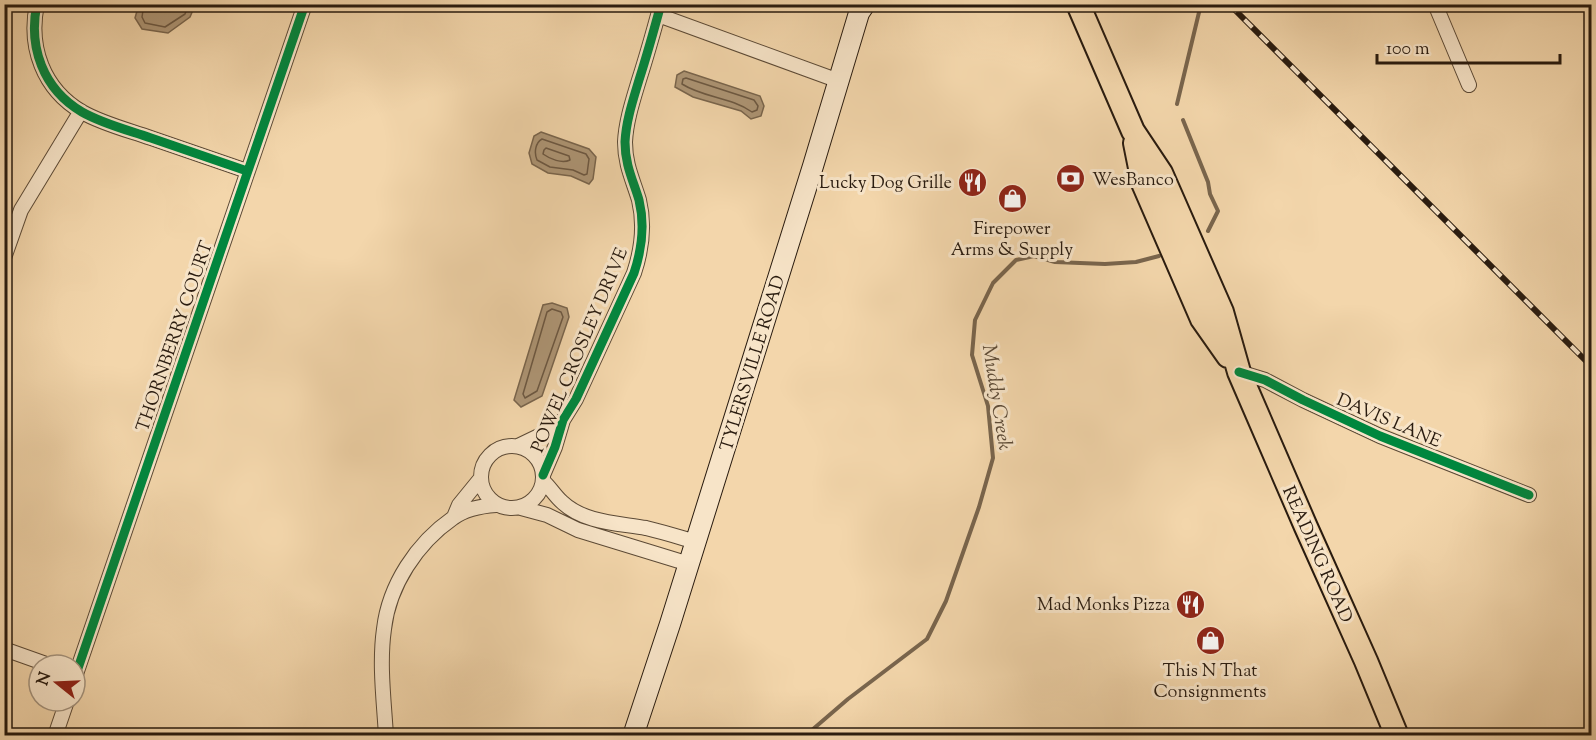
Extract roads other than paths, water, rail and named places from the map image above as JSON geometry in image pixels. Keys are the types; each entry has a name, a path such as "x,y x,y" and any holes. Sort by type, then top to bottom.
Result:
{"main road":[{"name":"READING ROAD","path":"1078,4 1133,132 1161,174 1222,312 1239,372 1397,735"},
{"name":"TYLERSVILLE ROAD","path":"635,735 860,7"}],"street":[{"path":"37,4 34,32 36,50 42,68 64,99 81,111 114,125 247,171"},
{"name":"THORNBERRY COURT","path":"83,653 304,4"},
{"path":"1435,4 1469,85"},
{"path":"658,16 839,81"},
{"name":"POWEL CROSLEY DRIVE","path":"658,16 631,108 626,135 626,159 642,219 640,255 634,273 576,399 563,420 543,478 562,502 575,512 608,523 650,529 696,542"},
{"path":"4,258 21,210 81,111"},
{"name":"DAVIS LANE","path":"1239,372 1264,380 1380,436 1529,495"},
{"name":"POWEL CROSLEY DRIVE","path":"518,446 545,433 563,420"},
{"path":"386,735 382,651 384,627 402,575 426,541 454,517 482,506 520,508 536,498 541,490 543,478 541,465 536,456 528,450 518,446 500,448 486,460 481,477 485,493 496,505"},
{"path":"454,517 459,505 481,477"},
{"path":"520,508 547,515 578,530 689,564"},
{"path":"4,649 27,657"},
{"path":"55,735 63,713"}],"water":[{"path":"139,4 195,5 190,17 168,33 142,29 135,18"},
{"path":"684,71 760,96 764,106 761,116 751,119 741,111 693,97 675,87 677,75"},
{"path":"541,132 589,149 596,157 593,179 589,184 571,176 548,173 532,164 529,153 534,136"},
{"path":"552,303 567,308 569,317 542,396 521,407 514,400 543,305"}],"waterway":[{"name":"Muddy Creek","path":"1177,104 1201,4"},
{"name":"Muddy Creek","path":"1183,120 1218,211 1208,231"},
{"name":"Muddy Creek","path":"805,736 848,699 927,639 946,601 979,507 993,458 988,406 972,355 975,320 993,283 1016,260 1034,256 1055,262 1105,264 1136,262 1159,256"}],"railway":[{"path":"1229,4 1592,367"}],"place":[{"name":"WesBanco","path":"1071,179"},
{"name":"Lucky Dog Grille","path":"973,182"},
{"name":"Firepower Arms & Supply","path":"1012,199"},
{"name":"Mad Monks Pizza","path":"1191,604"},
{"name":"This N That Consignments","path":"1210,641"}]}
